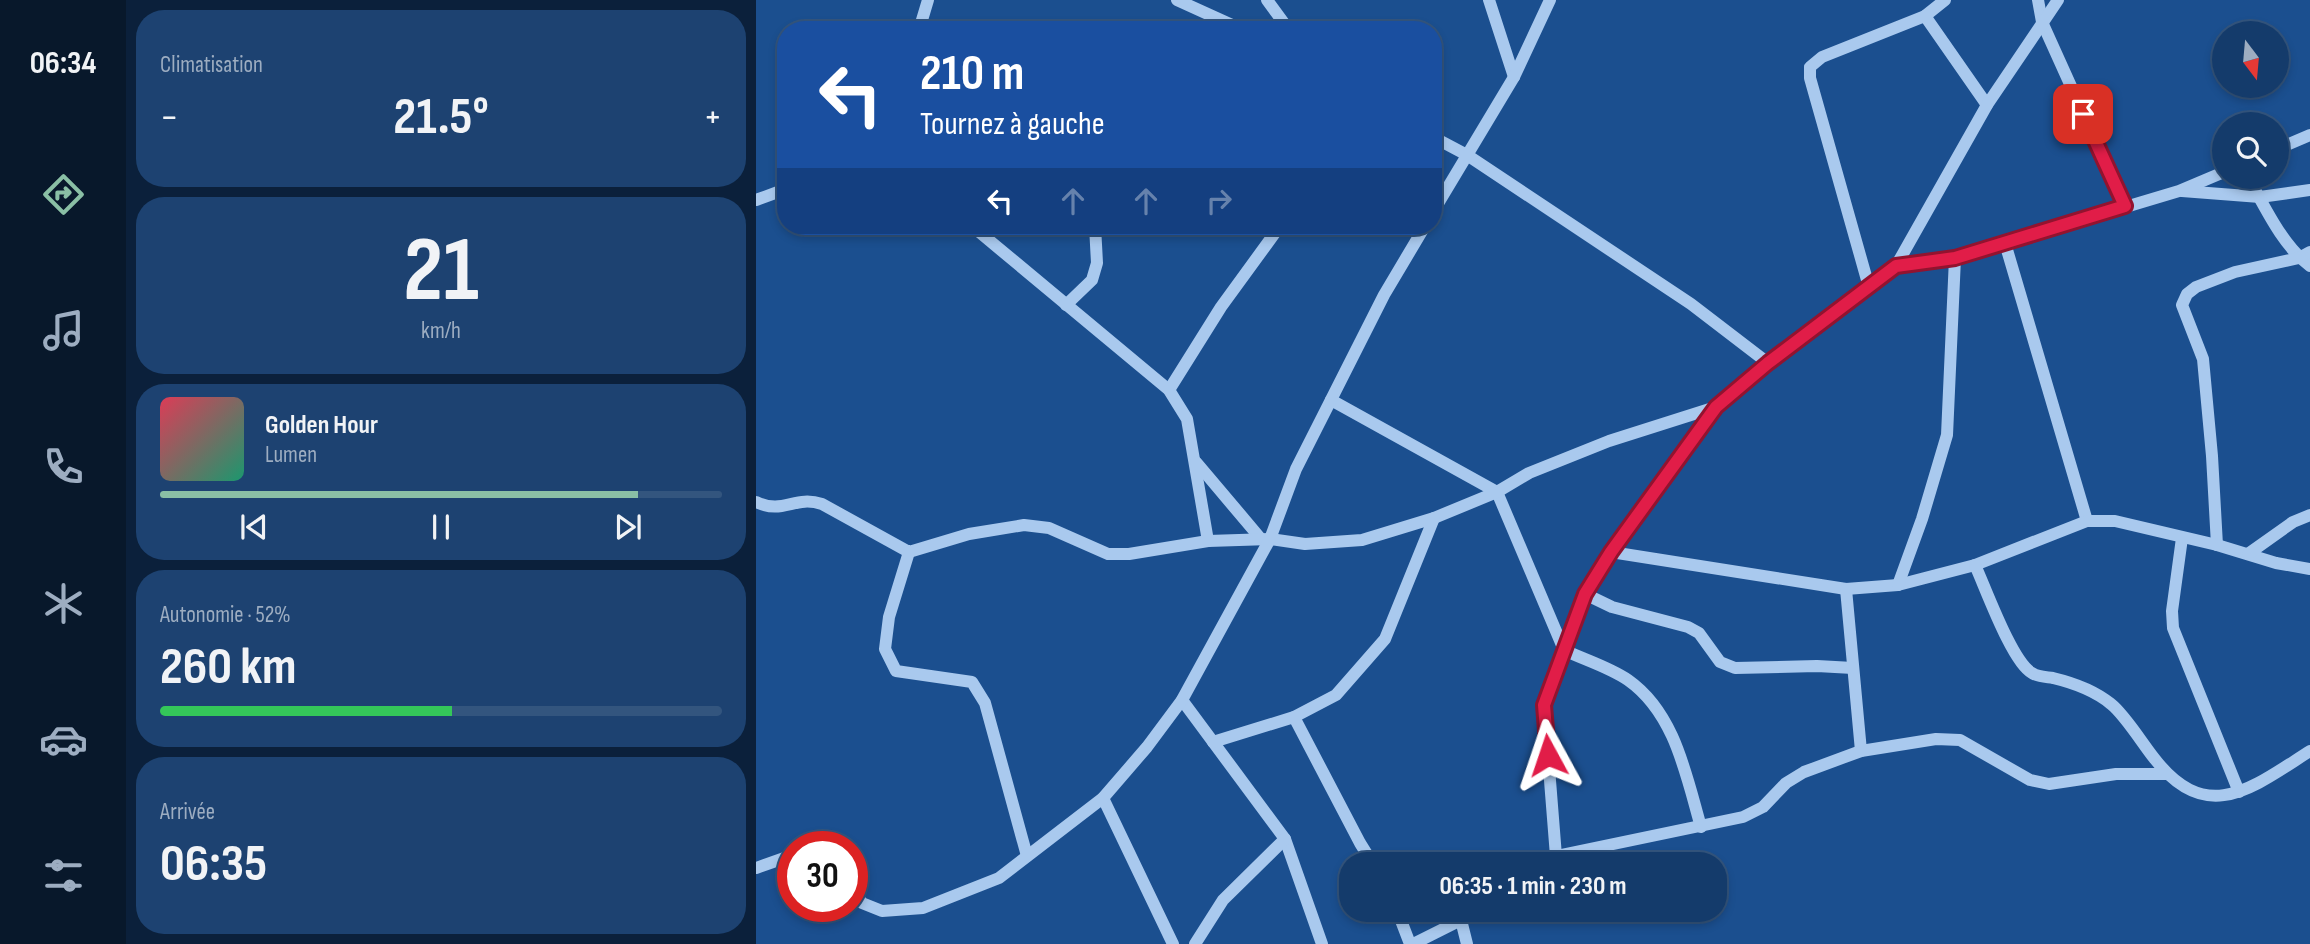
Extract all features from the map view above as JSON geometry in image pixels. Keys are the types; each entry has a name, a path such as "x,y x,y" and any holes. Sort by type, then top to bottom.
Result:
{"street":[{"path":"922,21 928,0"},
{"path":"1177,0 1223,21"},
{"path":"1267,0 1282,21"},
{"path":"1489,0 1514,77"},
{"path":"1442,197 1514,77 1550,0"},
{"path":"1869,287 1810,78 1810,67 1822,57 1925,16 1945,0"},
{"path":"2038,0 2042,22 2125,206"},
{"path":"1556,852 1544,705 1585,594 1611,552 1716,407 1768,363 1896,266 1987,105 2058,0"},
{"path":"1925,16 1987,105"},
{"path":"2289,144 2310,135"},
{"path":"1442,142 1468,155 1691,304 1768,363"},
{"path":"1896,266 1955,258 2179,191 2212,177"},
{"path":"2217,545 2213,456 2203,359 2182,305 2187,294 2196,287 2235,272 2306,259 2255,189"},
{"path":"2179,191 2260,197 2310,190"},
{"path":"756,200 777,192"},
{"path":"983,235 1169,390 1187,419 1208,541"},
{"path":"1066,305 1092,280 1097,263 1095,235"},
{"path":"1169,390 1221,307 1273,235"},
{"path":"868,906 882,911 923,908 999,878 1103,798 1147,747 1182,701 1266,539 1296,469 1384,295 1420,235"},
{"path":"2005,243 2087,521"},
{"path":"1898,585 1922,519 1947,435 1955,258"},
{"path":"1331,400 1497,492 1564,650 1626,679 1647,695 1667,724 1701,827"},
{"path":"756,502 769,508 810,500 909,552 970,534 1024,525 1049,528 1108,554 1129,554 1208,541 1266,539 1305,544 1362,540 1434,519 1497,492 1530,473 1609,441 1716,407"},
{"path":"1194,460 1266,539"},
{"path":"2248,554 2281,530 2310,515"},
{"path":"1213,742 1294,717 1336,695 1385,639 1434,519"},
{"path":"1611,552 1846,589 1898,585 1975,565 2087,521 2115,522 2217,545 2276,563 2310,569"},
{"path":"2182,538 2172,611 2173,628 2239,792"},
{"path":"909,552 889,617 885,649 897,671 972,682 985,703 1027,856"},
{"path":"1975,565 2016,656 2032,674 2080,685 2112,705 2166,774 2194,794 2227,796 2239,792 2257,785 2310,751"},
{"path":"1846,589 1861,751"},
{"path":"1585,594 1612,607 1688,626 1699,633 1720,662 1735,668 1853,668"},
{"path":"1182,701 1285,839 1322,944"},
{"path":"1294,717 1365,852"},
{"path":"1576,852 1743,817 1763,807 1786,783 1804,772 1861,751 1936,739 1961,740 2030,780 2049,784 2116,774 2166,774"},
{"path":"1103,798 1173,944"},
{"path":"1195,944 1223,901 1285,839"},
{"path":"756,868 777,861"},
{"path":"1402,922 1411,944 1450,922"},
{"path":"1464,922 1467,944"}],"route":[{"path":"1548,755 1544,705 1585,594 1611,552 1716,407 1768,363 1896,266 1955,258 2125,206 2083,114"}]}
